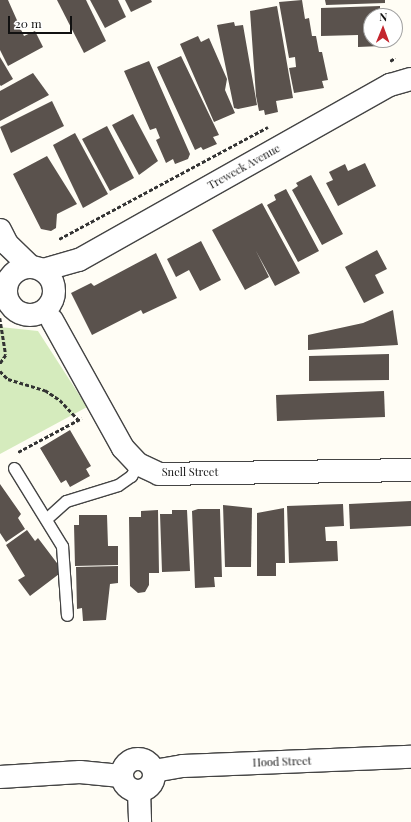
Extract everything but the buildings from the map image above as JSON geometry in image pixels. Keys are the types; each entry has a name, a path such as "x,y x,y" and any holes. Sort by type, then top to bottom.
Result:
{"street":[{"name":"Treweck Avenue","path":"5,302 43,274 79,260 390,85 411,79"},
{"path":"4,237 43,274 51,304 45,311 26,315 5,302 4,237"},
{"name":"Snell Street","path":"52,320 123,448 138,464 160,474 411,470"},
{"name":"Hood Street","path":"154,771 183,766 411,757"},
{"path":"135,758 145,760 154,771 152,782 139,791 128,788 121,776 127,762 135,758"},
{"path":"0,777 80,772 121,776"},
{"path":"139,791 140,822"}],"lane":[{"path":"46,519 66,501 118,485 131,476 138,464"},
{"path":"14,468 62,546 66,560 67,616"}],"path":[{"path":"388,62 395,58"},
{"path":"59,239 276,122"},
{"path":"0,364 6,355 5,302"},
{"path":"0,371 8,379 45,390 78,420"},
{"path":"13,455 78,420 90,416"}],"green space":[{"path":"0,327 38,331 87,407 0,454"}]}
